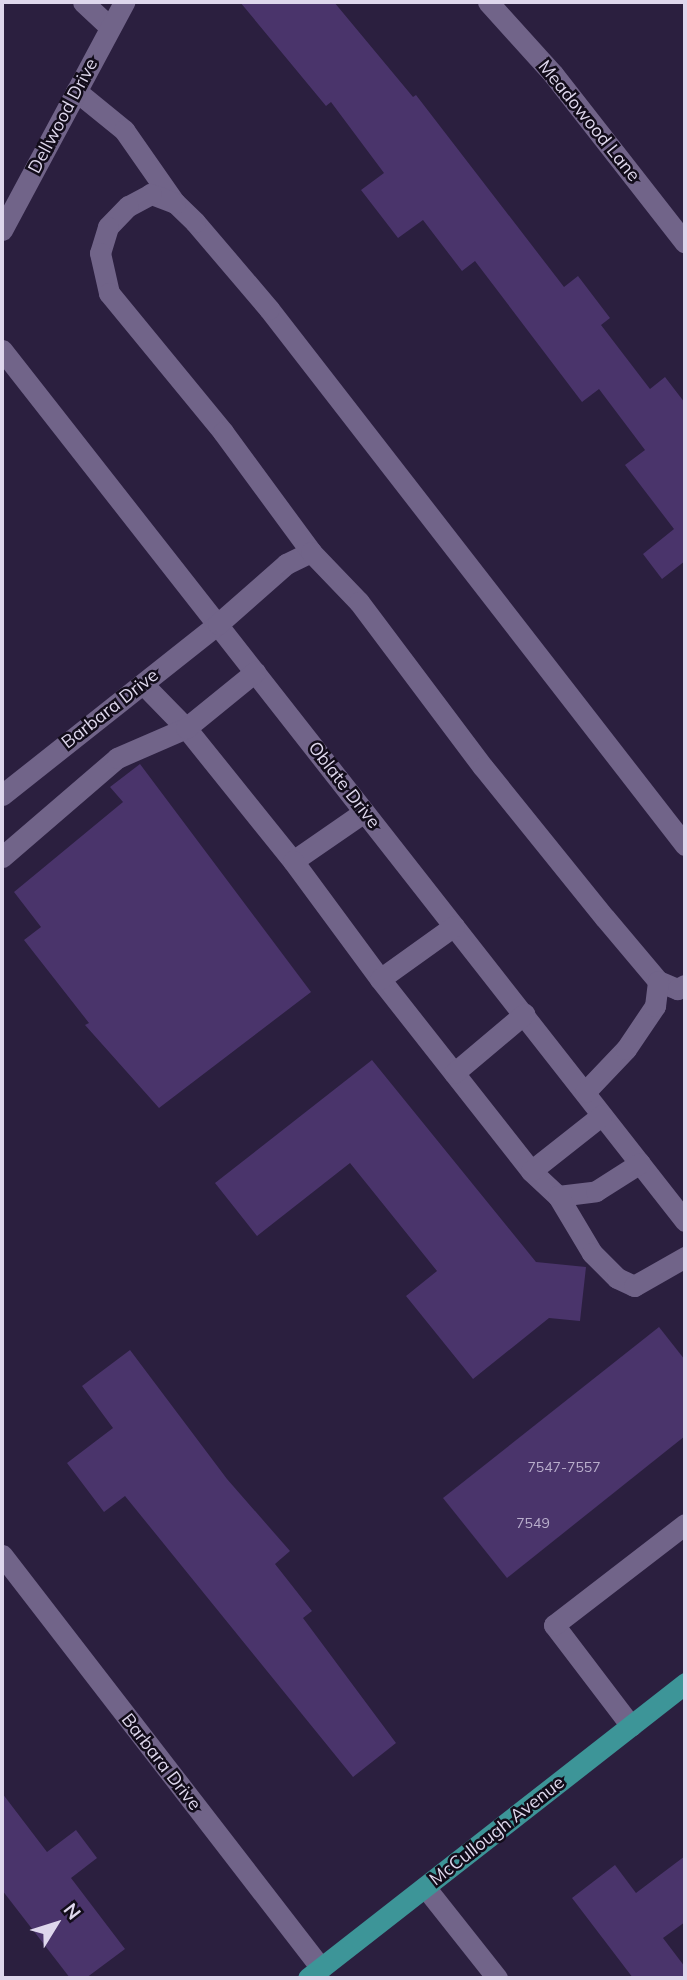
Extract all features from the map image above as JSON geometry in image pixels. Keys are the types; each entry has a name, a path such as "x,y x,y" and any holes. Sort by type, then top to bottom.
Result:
{"main road":[{"name":"McCullough Avenue","path":"314,1973 685,1683"}],"street":[{"path":"83,2 110,27"},
{"name":"Dellwood Drive","path":"2,230 124,2"},
{"name":"Meadowood Lane","path":"488,2 553,74 685,243"},
{"path":"76,90 124,130 175,203 269,309 685,845"},
{"path":"175,203 151,194 128,205 108,227 100,253 108,293 223,432 311,552 359,603 483,767 659,981 677,989 685,985"},
{"name":"Oblate Drive","path":"2,350 685,1221"},
{"name":"Barbara Drive","path":"2,794 218,624 286,564 311,552"},
{"path":"2,857 117,758 186,728 255,672"},
{"path":"143,684 186,728 293,861 380,979 531,1171 558,1196 592,1253 617,1278 634,1286 685,1257"},
{"path":"293,861 364,811"},
{"path":"380,979 454,926"},
{"path":"585,1092 626,1049 655,1006 659,981"},
{"path":"454,1073 523,1014"},
{"path":"531,1171 603,1115"},
{"path":"558,1196 596,1191 640,1163"},
{"path":"631,1726 554,1625 685,1524"},
{"name":"Barbara Drive","path":"2,1555 314,1973"},
{"path":"425,1886 497,1978"}],"building":[{"path":"240,2 334,2 413,97 416,95 564,287 578,276 610,318 601,325 650,389 665,377 685,403 685,561 662,579 643,554 674,529 625,465 645,450 599,389 582,402 475,261 462,271 423,220 398,238 361,190 384,173 331,102 326,106"},
{"path":"140,764 311,992 159,1108 85,1025 89,1023 24,940 41,927 14,892 123,802 110,787"},
{"path":"372,1060 536,1262 586,1267 580,1321 549,1318 473,1379 406,1296 437,1271 350,1163 257,1236 215,1183"},
{"path":"659,1327 685,1360 685,1436 507,1578 443,1498"},
{"path":"130,1350 227,1479 290,1551 275,1564 312,1611 303,1618 396,1743 353,1777 125,1496 104,1512 67,1463 113,1428 82,1386"},
{"path":"2,1793 47,1852 76,1830 97,1858 71,1878 125,1949 86,1978 70,1978 2,1890"},
{"path":"685,1856 685,1922 663,1938 685,1967 685,1978 633,1978 572,1898 615,1865 636,1893"}]}
